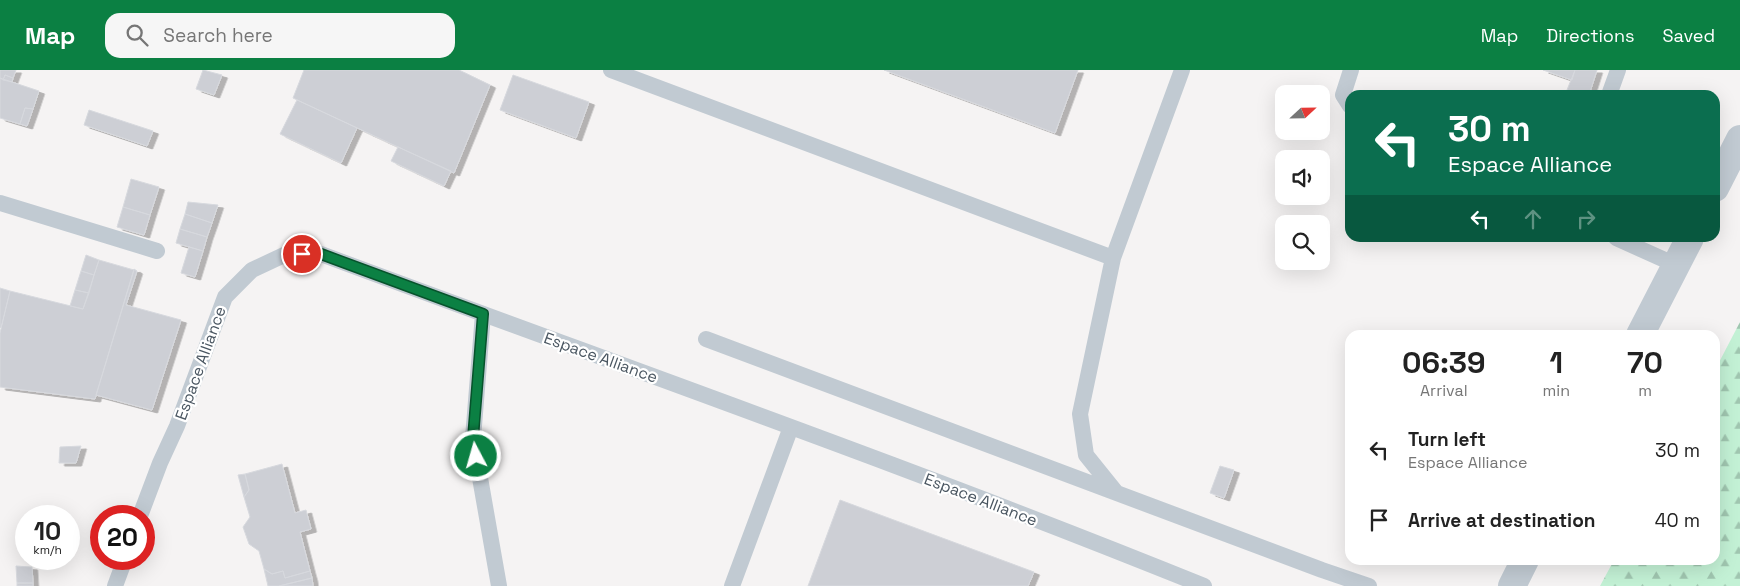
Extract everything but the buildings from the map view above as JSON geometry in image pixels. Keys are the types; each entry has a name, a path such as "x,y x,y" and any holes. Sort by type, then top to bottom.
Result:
{"street":[{"path":"1720,178 1740,139"},
{"path":"1643,330 1688,242"},
{"path":"1512,586 1522,565"}],"lane":[{"path":"611,70 1113,258"},
{"path":"1116,493 1086,455 1080,414 1113,258 1182,70"},
{"path":"1345,98 1343,95 1351,70"},
{"path":"1611,90 1618,70"},
{"path":"0,203 157,251"},
{"path":"1625,242 1676,264"},
{"name":"Espace Alliance","path":"144,505 177,426 225,297 252,270 284,255 321,254 792,427 1204,586"},
{"path":"483,314 473,438 499,586"},
{"path":"706,339 1369,586"},
{"path":"732,586 792,427"},
{"path":"115,586 121,570"}],"green space":[{"path":"1740,322 1740,586 1600,586 1611,565 1720,565 1720,360"}],"route":[{"path":"302,254 321,254 483,314 473,438 476,456"}]}
